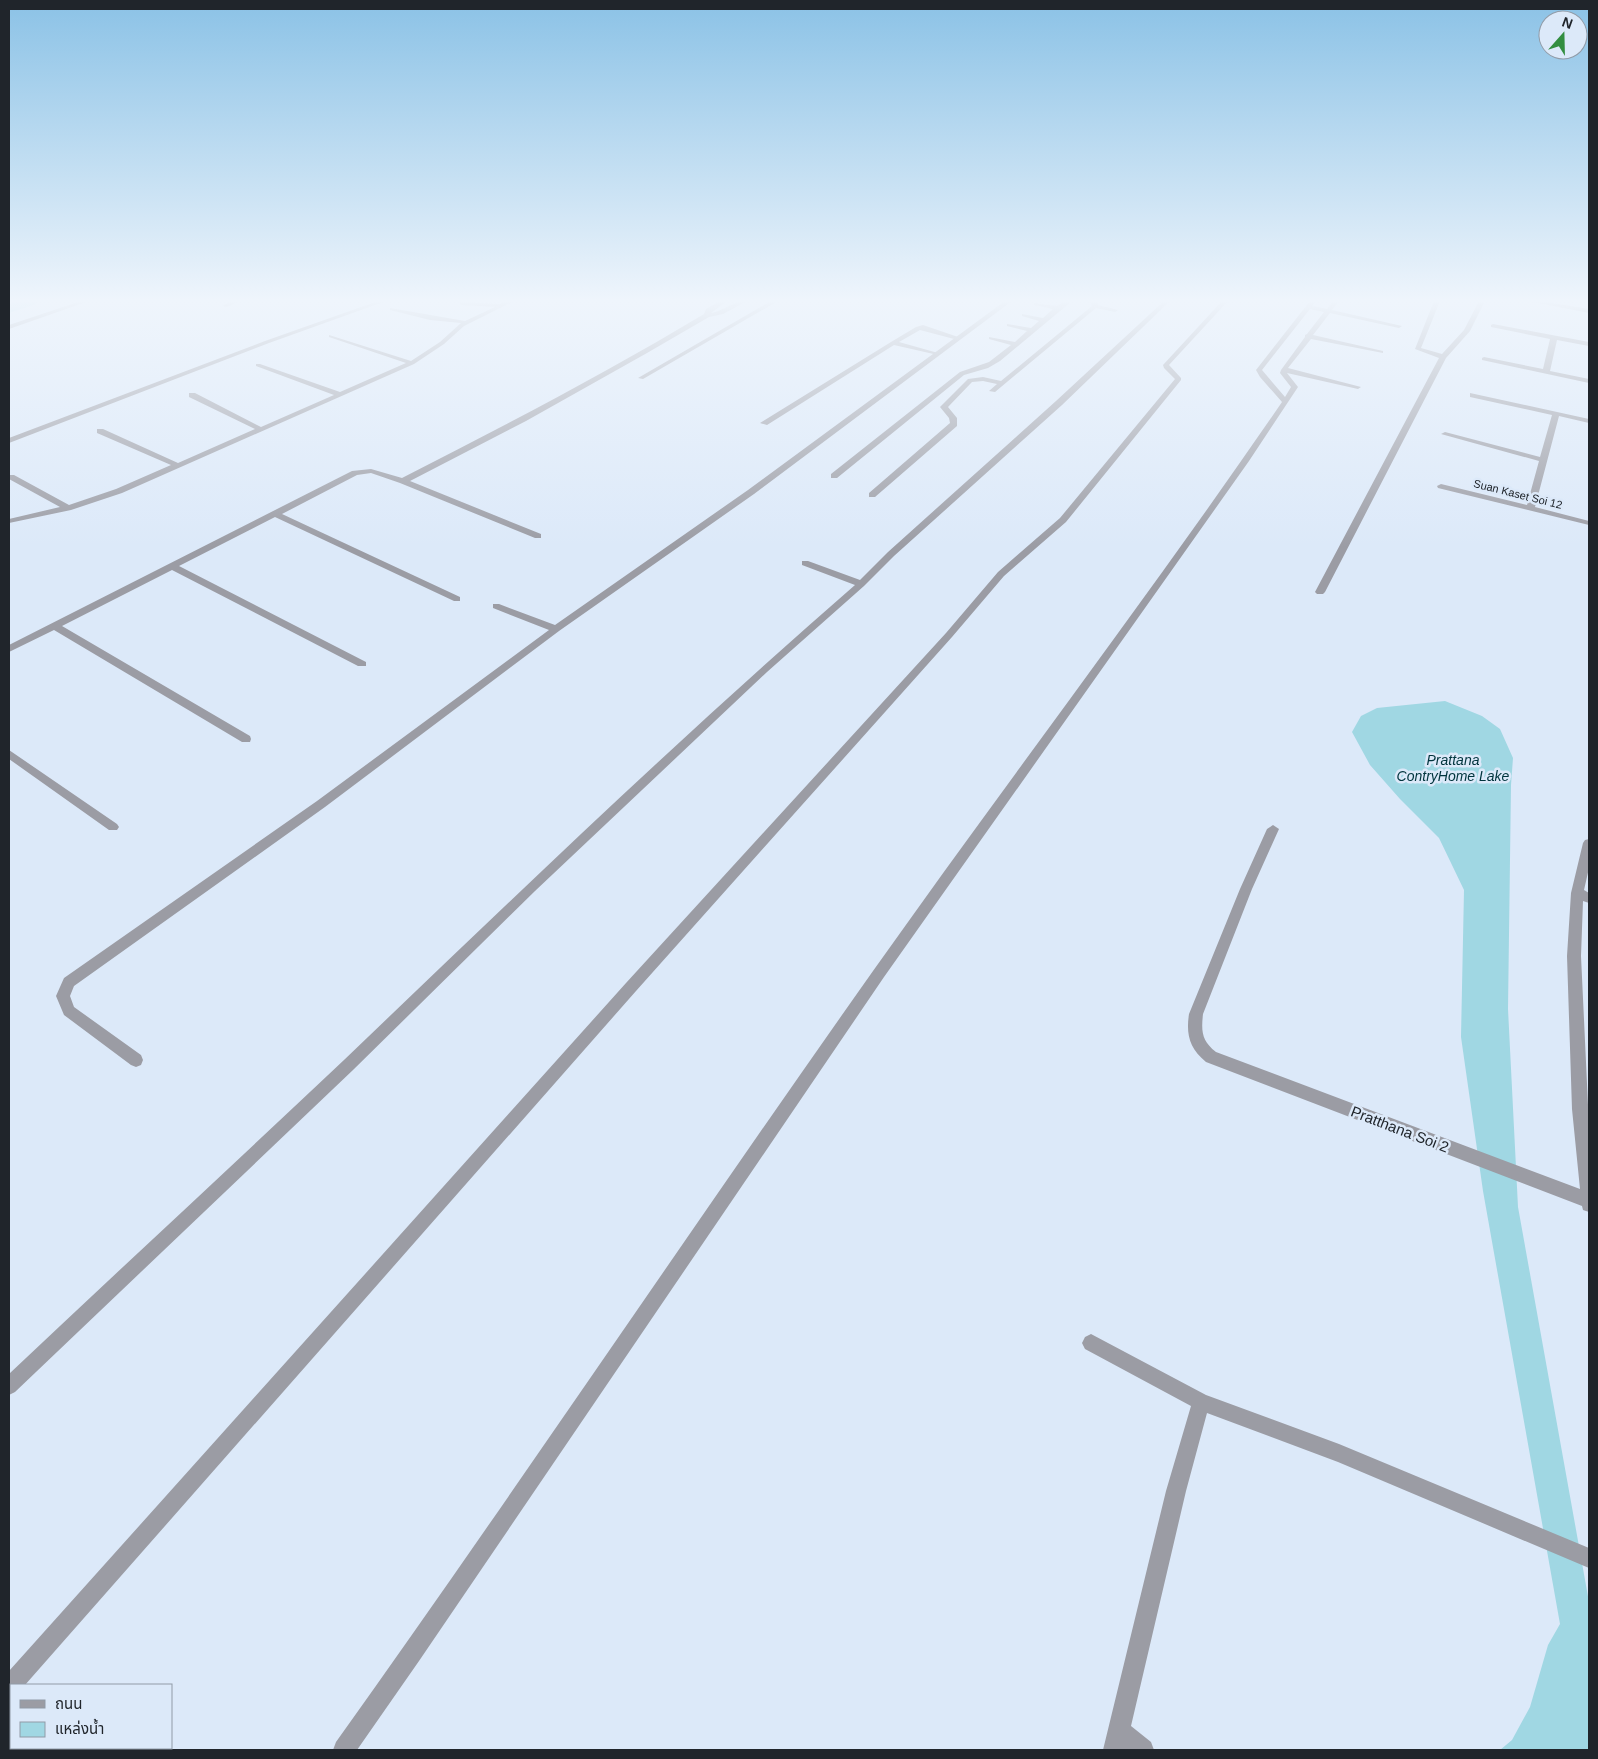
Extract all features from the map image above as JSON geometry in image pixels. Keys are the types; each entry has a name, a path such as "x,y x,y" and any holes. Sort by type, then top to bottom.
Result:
{"street":[{"path":"9,442 161,383"},
{"path":"307,383 340,395"},
{"path":"9,521 68,508 120,491 367,383"},
{"path":"403,481 588,383"},
{"path":"764,423 828,383"},
{"path":"136,1060 68,1011 62,1002 62,992 68,982 321,804 556,629 751,492 897,383"},
{"path":"834,476 948,383"},
{"path":"872,496 954,424 953,418 944,407 967,383"},
{"path":"993,391 1002,383"},
{"path":"9,1386 348,1065 531,888 763,670 862,584 891,554 1080,383"},
{"path":"12,1684 631,987 949,634 1000,574 1063,520 1176,383"},
{"path":"1270,383 1285,401"},
{"path":"344,1750 430,1628 880,972 1138,611 1198,531 1295,387 1292,383"},
{"path":"1341,383 1358,387"},
{"path":"1320,592 1429,383"},
{"path":"192,395 260,429"},
{"path":"1473,395 1589,420"},
{"path":"1530,509 1556,413"},
{"path":"100,430 177,466"},
{"path":"1445,434 1544,460"},
{"path":"9,649 355,473 371,471 403,481 538,536"},
{"path":"12,477 68,508"},
{"name":"Suan Kaset Soi 12","path":"1441,486 1589,523"},
{"path":"276,514 457,599"},
{"path":"805,563 862,584"},
{"path":"171,566 362,664"},
{"path":"496,606 556,629"},
{"path":"55,626 246,739"},
{"path":"9,754 113,827"},
{"name":"Pratthana Soi 2","path":"1273,829 1196,1014 1194,1030 1196,1041 1201,1050 1211,1057 1589,1202"},
{"path":"1589,843 1574,956 1579,1080 1589,1202"},
{"path":"1091,1343 1201,1402 1339,1454 1589,1558"},
{"path":"1143,1750 1116,1741 1176,1491 1201,1402"}],"water":[{"name":"Prattana ContryHome Lake","path":"1445,701 1482,716 1500,729 1513,758 1508,1009 1518,1207 1589,1602 1589,1750 1500,1750 1512,1740 1530,1707 1548,1645 1560,1624 1483,1191 1461,1037 1464,890 1439,838 1400,799 1370,765 1352,732 1361,716 1377,708"}]}
